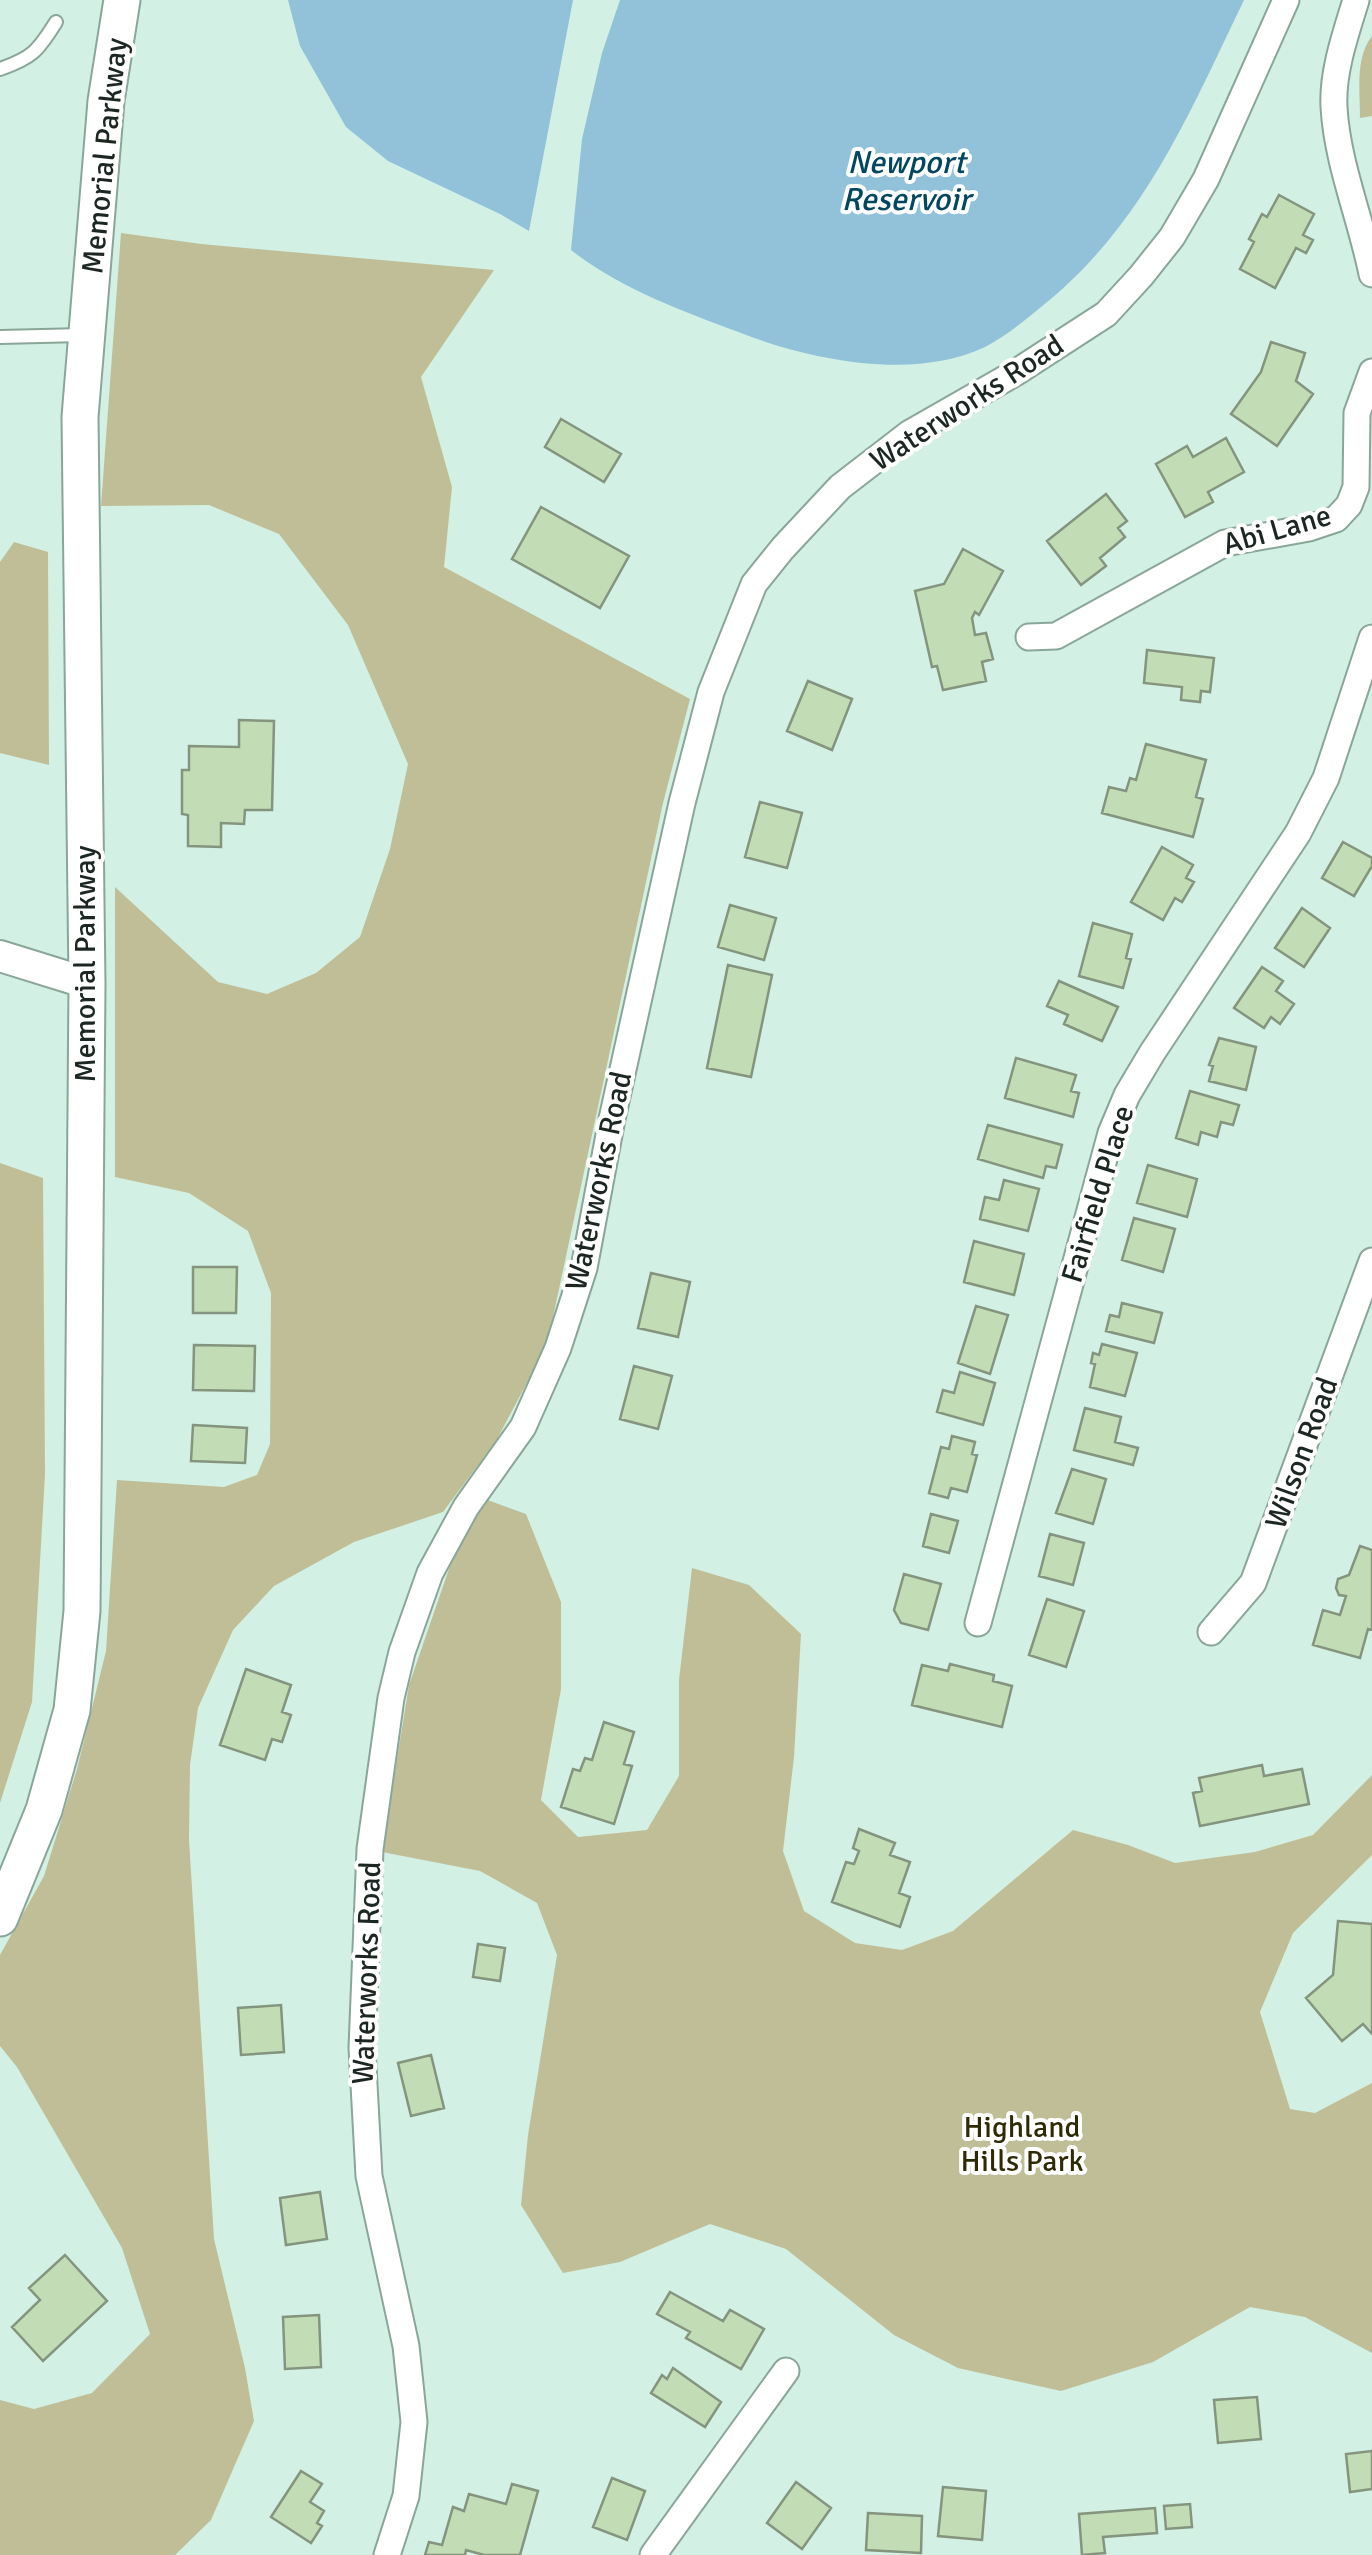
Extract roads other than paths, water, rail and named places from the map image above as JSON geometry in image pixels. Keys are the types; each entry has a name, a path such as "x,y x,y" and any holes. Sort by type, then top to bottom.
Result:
{"main road":[{"name":"Memorial Parkway","path":"0,1918 44,1810 72,1710 82,1611 87,983 80,417 106,100 122,0"}],"street":[{"name":"Waterworks Road","path":"386,2555 406,2496 414,2422 406,2346 369,2176 362,2048 370,1849 391,1698 402,1652 430,1574 466,1507 523,1426 558,1348 584,1268 612,1119 711,692 754,584 840,487 910,433 1015,374 1106,314 1141,276 1172,236 1206,179 1286,0"},
{"path":"1356,0 1338,70 1334,104 1372,274"},
{"name":"Abi Lane","path":"1029,636 1056,636 1225,543 1309,528 1336,519 1349,505 1356,487 1357,413 1372,372"},
{"name":"Fairfield Place","path":"978,1623 1111,1133 1127,1095 1152,1053 1298,833 1326,778 1372,638"},
{"path":"0,956 87,983"},
{"name":"Wilson Road","path":"1211,1632 1253,1583 1372,1262"},
{"path":"652,2555 786,2370"}],"lane":[{"path":"0,68 26,60 40,49 56,22"},
{"path":"0,336 85,336"}],"water":[{"path":"288,0 573,0 529,231 388,161 346,127 300,46"},
{"name":"Newport Reservoir","path":"620,0 1244,0 1160,166 1108,241 1077,275 1021,323 985,347 927,363 895,365 830,358 768,343 653,298 571,250 582,139 602,53"}],"park label":[{"name":"Highland Hills Park","path":"1022,2144"}]}
